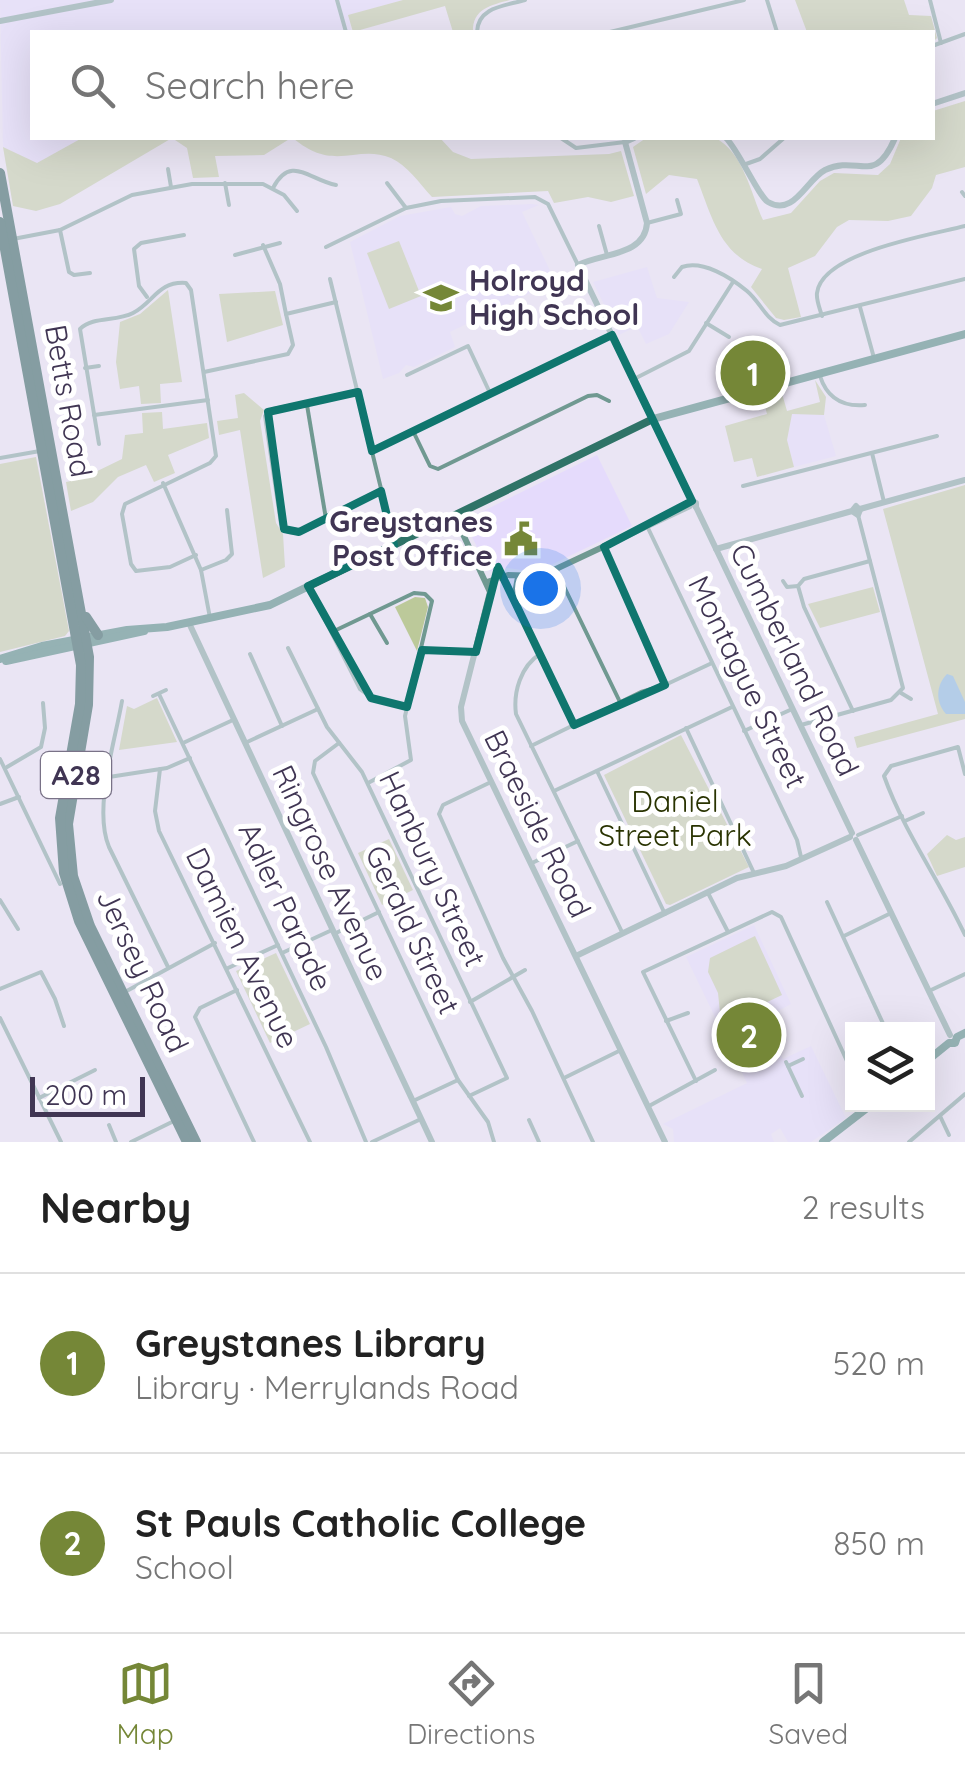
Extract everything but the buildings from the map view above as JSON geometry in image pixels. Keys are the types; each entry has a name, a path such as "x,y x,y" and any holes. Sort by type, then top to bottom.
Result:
{"highway":[{"name":"Betts Road","path":"1,179 13,239 13,288"},
{"name":"Betts Road","path":"0,221 86,640"},
{"name":"Betts Road","path":"48,449 86,640"},
{"name":"Jersey Road","path":"86,640 90,693 71,800 69,854 84,913 188,1142"},
{"name":"Jersey Road","path":"119,995 196,1142"}],"main road":[{"path":"0,660 270,606 653,419 965,334"},
{"path":"86,640 135,636 148,630"},
{"path":"935,1054 955,1037"},
{"path":"823,1142 861,1112"}],"street":[{"path":"0,22 112,0"},
{"path":"337,0 345,30"},
{"path":"478,30 479,20 487,12 525,0"},
{"path":"618,30 744,0"},
{"path":"768,0 776,30"},
{"path":"930,0 941,43"},
{"path":"935,45 965,34"},
{"path":"935,103 965,93"},
{"path":"563,140 572,147 597,148 630,140"},
{"path":"728,140 750,163 761,196 772,204 784,205 827,169 877,164 885,158 894,140"},
{"path":"750,163 781,140"},
{"path":"578,265 638,244 645,235 647,223 625,142"},
{"path":"168,169 171,187"},
{"path":"273,188 282,174 295,170 320,182 336,184"},
{"path":"8,262 8,244 13,239 60,230 124,197 171,187 250,182 273,188 296,212"},
{"path":"225,183 229,205"},
{"path":"387,183 406,208"},
{"name":"Cumberland Road","path":"326,247 406,208 444,201 538,198 549,205 928,991 955,1037"},
{"path":"647,223 681,214 677,200"},
{"path":"0,221 13,239"},
{"path":"599,226 607,255"},
{"path":"822,316 817,293 844,260 965,226"},
{"path":"60,230 70,275 90,273"},
{"path":"149,298 139,286 134,246 184,235"},
{"path":"235,255 280,243"},
{"path":"262,245 280,284 292,350 298,355"},
{"path":"674,277 682,267 697,264 748,292 770,320 780,325 965,280"},
{"path":"330,280 394,544"},
{"path":"99,444 79,326 130,315 166,285 189,281 217,459 130,499 123,508 134,573 170,567 196,556"},
{"path":"634,379 687,352 734,282"},
{"path":"286,314 336,302"},
{"path":"860,307 874,358"},
{"path":"706,323 729,337"},
{"path":"372,451 612,334"},
{"path":"408,375 468,346 490,393"},
{"path":"204,372 285,355 292,350"},
{"path":"85,368 98,366"},
{"path":"819,373 824,387 838,402 865,405"},
{"path":"358,392 273,409 265,417 280,522 285,530 294,533 382,491"},
{"path":"429,477 434,469 588,396 597,395 609,401"},
{"path":"94,414 208,400"},
{"path":"306,403 326,518"},
{"path":"413,431 434,469"},
{"path":"742,486 938,436"},
{"path":"0,458 48,449"},
{"path":"871,452 884,502"},
{"path":"716,549 965,480"},
{"path":"163,483 201,570 210,618"},
{"path":"454,515 487,582 502,576 536,578 693,505"},
{"path":"201,570 233,557 227,510"},
{"path":"800,726 891,700 901,693 903,684 857,512"},
{"name":"Montague Street","path":"647,526 797,840 802,859"},
{"path":"604,547 665,685"},
{"path":"798,586 803,579 870,561"},
{"path":"556,570 620,702"},
{"path":"518,577 515,600 574,725"},
{"path":"783,581 787,586 798,586"},
{"name":"Braeside Road","path":"487,582 490,597 461,716 666,1142"},
{"path":"308,586 363,693 407,707"},
{"path":"798,586 804,607 853,710"},
{"path":"332,632 413,593 427,595 433,607 407,707 405,732 414,761 368,784"},
{"path":"370,614 387,643"},
{"name":"Ringrose Avenue","path":"188,623 432,1142"},
{"name":"Hanbury Street","path":"288,648 318,709 368,784 506,1078 469,1096"},
{"path":"422,649 439,653 476,652"},
{"path":"250,654 282,726"},
{"path":"540,654 525,668 515,704 623,934"},
{"path":"532,746 620,702 712,663"},
{"name":"Adler Parade","path":"166,690 156,695 183,743 369,1142"},
{"path":"901,693 912,699"},
{"path":"122,700 102,818 106,840 168,967"},
{"path":"5,768 40,750 45,728 43,702"},
{"path":"554,791 732,706"},
{"path":"744,731 792,708"},
{"path":"244,744 318,709"},
{"path":"183,743 233,720"},
{"path":"686,728 754,873"},
{"name":"Gerald Street","path":"339,742 315,761 313,772 458,1080 488,1122 494,1142"},
{"path":"965,774 958,748 882,770 965,935"},
{"name":"Jersey Road","path":"0,758 60,884"},
{"path":"109,776 160,769 190,758"},
{"name":"Damien Avenue","path":"160,769 155,811 158,827 310,1142"},
{"path":"596,771 665,914"},
{"path":"491,782 437,809 494,938 593,1142"},
{"path":"0,804 19,796"},
{"path":"576,956 754,873 923,813"},
{"path":"531,864 578,842"},
{"path":"708,892 728,932"},
{"path":"0,900 18,930"},
{"path":"828,902 882,1022"},
{"path":"282,953 379,912"},
{"path":"844,936 892,913"},
{"path":"696,1081 643,972 767,914 779,914 845,1056"},
{"path":"494,938 506,933"},
{"path":"119,995 216,943"},
{"path":"228,968 278,945"},
{"path":"0,989 41,969 64,1026"},
{"path":"470,1002 525,970"},
{"path":"928,991 965,974"},
{"path":"195,1014 238,989"},
{"path":"187,1012 195,1014"},
{"path":"666,1021 688,1013"},
{"path":"195,1014 254,1142"},
{"path":"0,1018 61,1142"},
{"path":"0,1040 9,1036"},
{"path":"564,1078 621,1050"},
{"path":"802,1096 787,1064 803,1060"},
{"path":"39,1098 95,1070"},
{"path":"648,1106 715,1070"},
{"path":"412,1101 458,1080"},
{"path":"909,1142 965,1094"},
{"path":"940,1116 948,1134"},
{"path":"369,1142 421,1119"},
{"path":"131,1142 176,1120"},
{"path":"529,1120 540,1142"},
{"path":"109,1125 116,1142"}],"highlighted area":[{"path":"612,335 692,501 604,547 665,685 574,725 498,567 476,652 422,650 407,707 371,698 308,586 394,545 381,491 299,532 284,529 268,412 358,392 372,451"}],"shaded area":[{"path":"0,0 403,0 349,15 351,30 30,30 30,140 79,140 37,164 3,147"},
{"name":"Holroyd High School","path":"539,205 522,212 555,281 450,332 455,347 414,367 406,365 399,373 383,379 350,242 400,216 451,207 462,216 481,206"},
{"path":"647,267 657,298 689,302 669,334 646,344 637,326 619,335 593,282"},
{"path":"792,413 824,415 836,456 794,467 787,440"},
{"path":"597,455 632,526 536,572 508,568 489,571 465,523 467,519"},
{"path":"754,925 791,1004 769,1016 776,1031 774,1041 783,1059 811,1046 846,1118 811,1142 788,1142 780,1128 771,1134 774,1142 674,1142 673,1129 663,1124 747,1083 686,957"}],"green space":[{"path":"403,0 510,0 479,13 473,30 452,30 445,6 360,30 352,30 348,15"},
{"path":"795,0 904,0 909,15 931,16 935,30 806,30"},
{"path":"965,101 965,167 936,175 932,188 911,216 888,221 849,220 837,227 815,256 788,268 801,317 784,320 776,318 751,287 762,269 736,254 719,233 697,179 669,175 646,194 633,147 643,140 718,140 739,163 763,220 791,213 820,181 834,173 878,175 890,164 900,140 935,140 935,110"},
{"path":"78,140 169,140 60,204 36,211 13,206 3,147 37,163"},
{"path":"175,140 288,140 264,155 215,156 219,177 193,178 187,148"},
{"path":"296,140 442,140 453,152 471,159 621,151 634,196 611,202 588,197 554,203 548,191 432,197 408,170 391,158 367,154 333,156"},
{"path":"399,241 421,296 389,309 367,253"},
{"path":"168,290 182,382 160,384 161,403 141,404 139,386 120,389 116,362 120,322 140,314"},
{"path":"275,291 283,325 227,342 219,294"},
{"path":"815,380 826,397 824,415 792,414 787,440 794,467 757,477 752,458 734,462 725,426 767,414 762,395 781,390 787,411 820,402"},
{"path":"244,393 264,410 260,421 276,523 283,534 285,567 263,578 240,430 219,435 217,421 238,418 235,395"},
{"path":"162,412 163,429 207,423 209,438 168,455 175,473 154,482 146,465 118,477 93,502 71,511 66,482 122,459 125,435 143,433 142,413"},
{"path":"36,457 69,631 65,636 0,652 0,464"},
{"path":"965,485 965,719 857,748 854,737 938,714 883,509"},
{"path":"873,587 880,612 820,628 808,604"},
{"path":"415,597 425,598 428,607 417,651 395,607"},
{"path":"157,698 177,742 119,750 127,706 134,709"},
{"name":"Daniel Street Park","path":"681,735 749,867 670,905 666,904 604,775"},
{"path":"947,835 956,840 965,837 965,867 937,876 927,854"},
{"path":"389,839 413,890 382,905 358,853"},
{"path":"755,936 782,995 736,1017 733,1024 721,1022 718,993 708,972 710,958"},
{"path":"276,953 310,1024 270,1043 236,971"}],"water":[{"path":"947,674 953,676 965,702 965,714 946,714 940,704 939,688"}],"place":[{"name":"Holroyd High School","path":"441,298"},
{"name":"Greystanes Library","path":"753,373"},
{"name":"Greystanes Post Office","path":"521,539"},
{"name":"St Pauls Catholic College","path":"749,1035"}]}
